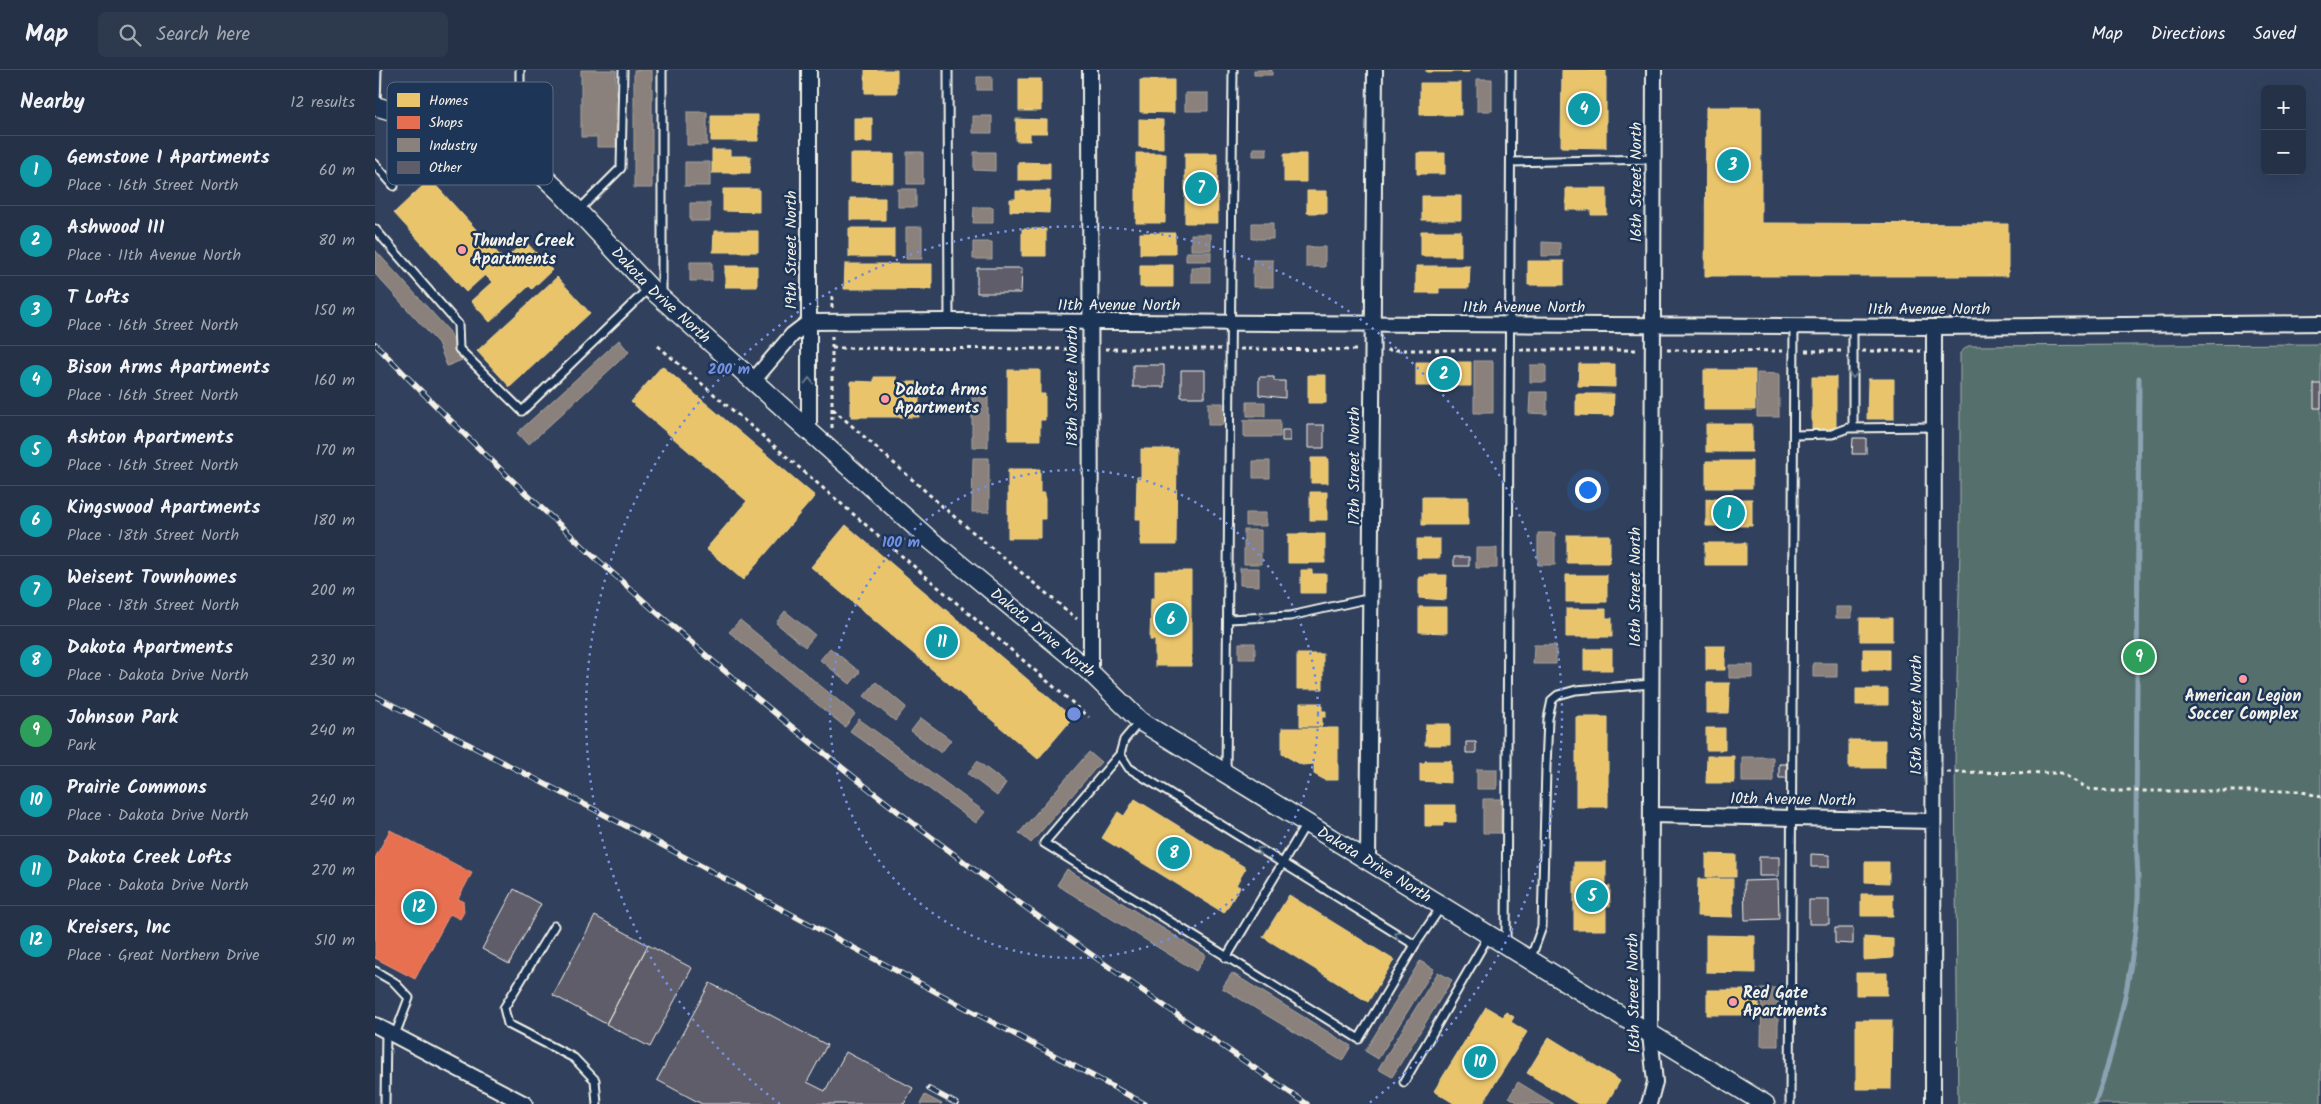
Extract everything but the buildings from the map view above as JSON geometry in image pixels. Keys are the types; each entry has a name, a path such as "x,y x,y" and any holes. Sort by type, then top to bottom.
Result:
{"street":[{"name":"19th Street North","path":"809,70 809,430"},
{"name":"18th Street North","path":"1090,70 1091,672"},
{"name":"17th Street North","path":"1368,862 1375,70"},
{"name":"16th Street North","path":"1649,1104 1655,1082 1650,1034 1654,70"},
{"name":"Dakota Drive North","path":"551,185 656,293 946,554 1091,672 1140,721 1765,1104"},
{"name":"11th Avenue North","path":"809,322 949,321 1934,327 2321,323"},
{"path":"753,381 792,335 809,322"},
{"name":"15th Street North","path":"1933,1104 1934,327"},
{"name":"10th Avenue North","path":"1651,815 1933,821"},
{"path":"385,1030 525,1104"}],"lane":[{"path":"376,106 377,70"},
{"path":"577,211 621,168 623,70"},
{"path":"375,228 458,324 459,349 521,411 656,293 662,70"},
{"path":"948,70 949,321"},
{"path":"1227,775 1233,70"},
{"path":"1506,946 1511,70"},
{"path":"1511,162 1654,159"},
{"path":"375,164 387,178"},
{"path":"1790,1104 1794,325"},
{"path":"1853,326 1853,428"},
{"path":"1794,435 1832,434 1853,428 1934,427"},
{"path":"1229,619 1291,616 1371,598"},
{"path":"1530,960 1542,927 1545,767 1548,719 1552,700 1558,695 1576,690 1652,684"},
{"path":"1140,721 1124,740 1120,754 1044,843 1226,958 1359,1039 1415,945 1441,906"},
{"path":"1120,754 1129,768 1415,945"},
{"path":"1226,958 1307,824"},
{"path":"555,926 504,1008 508,1024 574,1058 595,1080 597,1104"},
{"path":"1404,1082 1489,935"},
{"path":"375,971 394,982 409,998 385,1030 385,1104"}],"path":[{"path":"832,295 832,451"},
{"path":"658,346 1089,717"},
{"path":"833,409 950,513 1091,632"},
{"path":"1933,772 2061,773 2089,789 2113,791 2299,791 2321,796"}],"green space":[{"path":"2321,344 2321,1104 1958,1104 1955,764 1960,550 1960,353 1968,346"}],"waterway":[{"path":"2095,1104 2111,1054 2124,1003 2133,951 2138,899 2136,830 2139,378"}],"railway":[{"path":"375,344 479,448 585,549 695,646 808,740 930,836 1054,928 1307,1104"},
{"path":"375,696 632,829 1145,1104"},
{"path":"929,1089 957,1104"}],"place":[{"name":"Bison Arms Apartments","path":"1584,109"},
{"name":"T Lofts","path":"1733,165"},
{"name":"Weisent Townhomes","path":"1201,188"},
{"name":"Thunder Creek Apartments","path":"462,250"},
{"name":"Ashwood III","path":"1444,374"},
{"name":"Dakota Arms Apartments","path":"885,399"},
{"name":"Gemstone I Apartments","path":"1729,513"},
{"name":"Kingswood Apartments","path":"1171,619"},
{"name":"Dakota Creek Lofts","path":"942,642"},
{"name":"Johnson Park","path":"2139,657"},
{"name":"American Legion Soccer Complex","path":"2243,679"},
{"name":"Dakota Apartments","path":"1174,853"},
{"name":"Ashton Apartments","path":"1592,896"},
{"name":"Kreisers, Inc","path":"419,907"},
{"name":"Red Gate Apartments","path":"1733,1002"},
{"name":"Prairie Commons","path":"1480,1062"}]}
